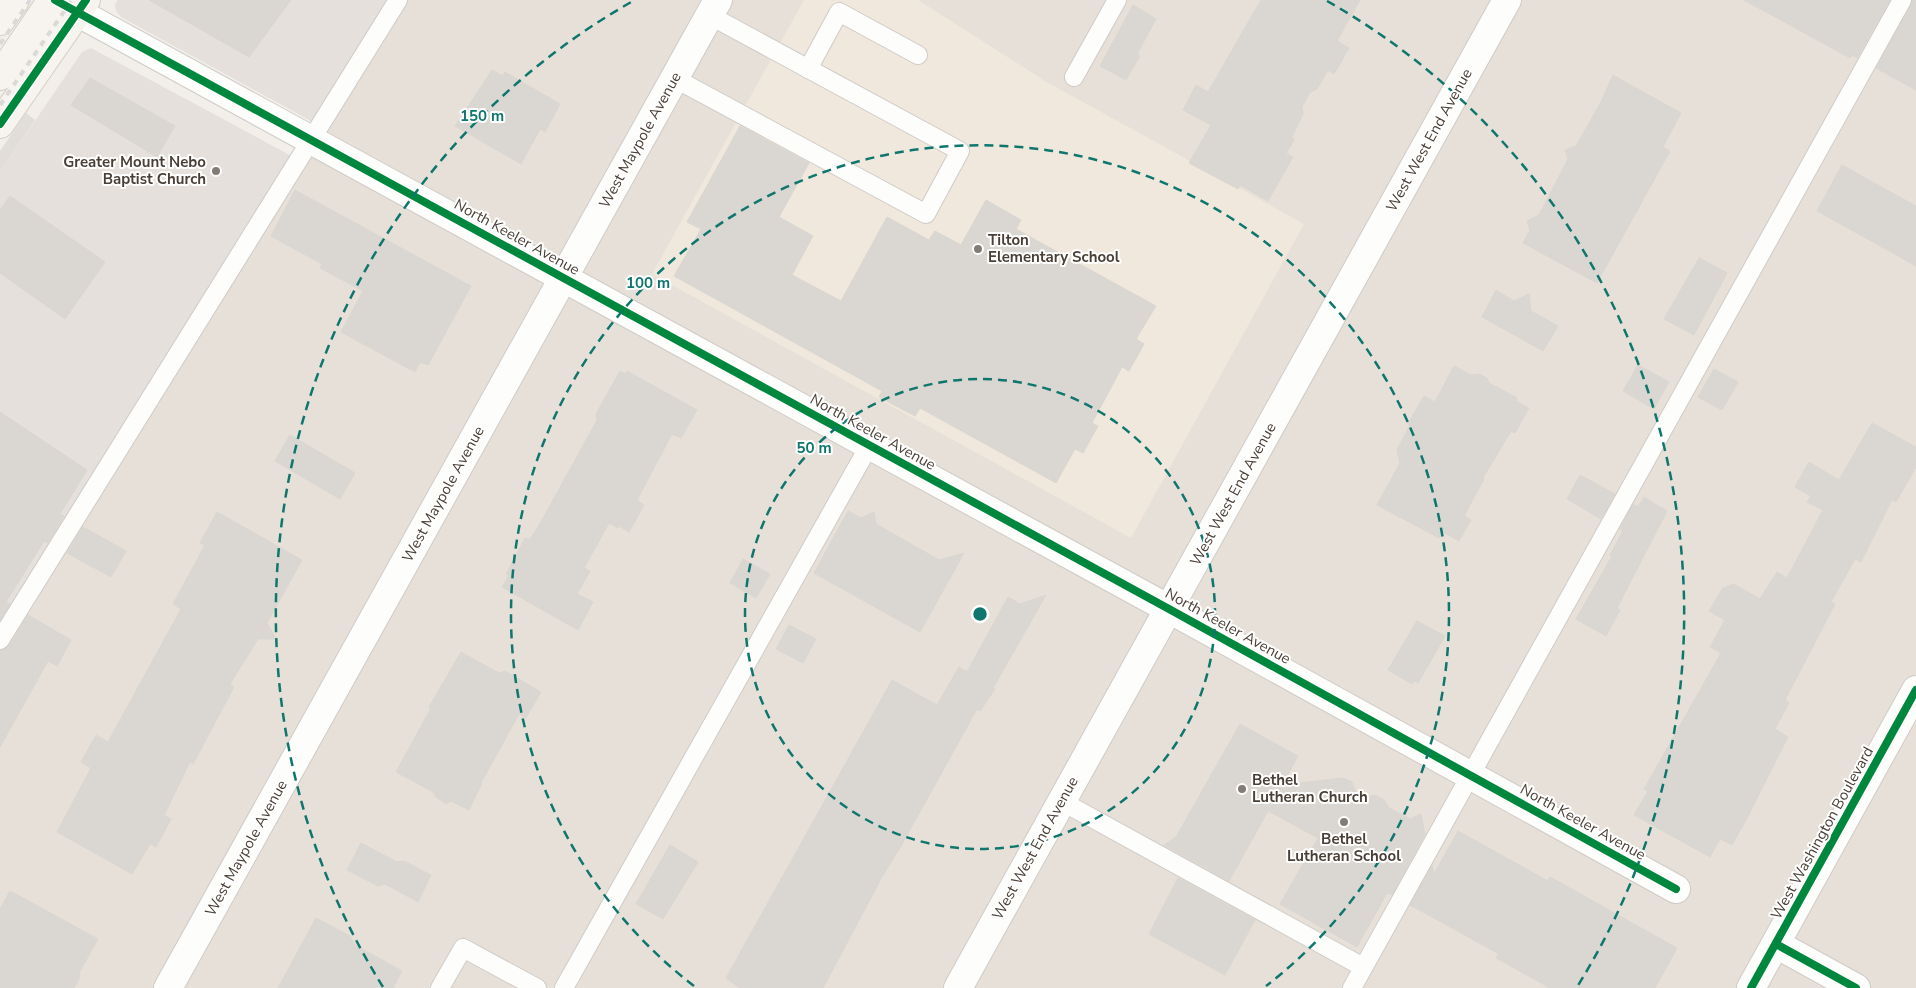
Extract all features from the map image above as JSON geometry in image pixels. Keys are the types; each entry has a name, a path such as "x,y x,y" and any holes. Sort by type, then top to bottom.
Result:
{"main road":[{"path":"0,21 15,0"},
{"path":"0,76 68,3"},
{"path":"0,124 68,3"}],"street":[{"name":"West West End Avenue","path":"958,988 1507,0"},
{"name":"North Keeler Avenue","path":"68,3 311,140 1169,609 1676,889"},
{"name":"West Maypole Avenue","path":"168,988 713,8"},
{"name":"West Washington Boulevard","path":"1751,988 1916,690"},
{"path":"1776,944 1856,988"}],"lane":[{"path":"0,640 398,0"},
{"path":"1074,77 1117,0"},
{"path":"1352,988 1902,0"},
{"path":"674,78 926,214 960,151 808,69 713,8"},
{"path":"808,69 839,12 918,55"},
{"path":"564,988 869,446"},
{"path":"1061,801 1363,967"},
{"path":"440,988 463,948 537,988"}],"shaded area":[{"path":"118,0 398,0 320,126 121,17 116,11 115,4"},
{"path":"398,0 1916,0 1916,988 0,988 0,639"},
{"name":"Tilton Elementary School","path":"804,0 918,0 1045,81 1304,224 1131,538 652,274"},
{"path":"91,48 299,160 0,640 0,172 82,52"},
{"path":"26,113 35,120 0,172 0,151"}],"building":[{"path":"149,0 291,0 249,57"},
{"path":"1261,0 1360,0 1337,41 1349,48 1334,74 1328,70 1317,89 1310,92 1302,107 1303,114 1292,137 1294,140 1286,153 1293,157 1268,201 1240,185 1238,189 1189,163 1211,125 1183,110 1196,85 1208,92"},
{"path":"1744,0 1890,0 1857,58 1852,55 1850,58"},
{"path":"1913,0 1916,0 1916,90 1876,68"},
{"path":"1133,5 1156,19 1137,54 1140,56 1126,80 1100,66"},
{"path":"492,70 503,76 505,72 560,104 545,132 540,129 521,164 455,126"},
{"path":"1613,75 1681,113 1663,147 1670,151 1597,283 1523,243 1530,230 1527,221 1539,215 1568,159 1565,150 1576,146 1601,102"},
{"path":"90,78 175,126 157,157 71,105"},
{"path":"740,126 809,163 779,217 813,236 792,275 841,301 887,217 929,240 935,231 961,245 986,200 1021,220 1016,229 1156,306 1136,339 1144,344 1129,371 1122,367 1092,423 1098,426 1083,453 1075,449 1056,483 920,408 915,416 879,397 882,391 674,276 701,229 687,222"},
{"path":"1842,165 1916,206 1916,266 1817,211"},
{"path":"295,190 471,286 428,365 420,362 415,372 341,332 363,291 320,268 322,264 271,236"},
{"path":"10,196 105,262 65,319 0,273 0,210"},
{"path":"1699,258 1727,273 1694,335 1664,319"},
{"path":"1496,290 1514,301 1529,294 1531,311 1558,326 1543,351 1482,317"},
{"path":"1638,365 1669,382 1654,409 1623,391"},
{"path":"1454,366 1471,375 1479,374 1487,378 1489,383 1517,398 1516,401 1529,408 1515,433 1511,431 1483,478 1464,516 1471,520 1459,541 1443,532 1439,538 1377,505 1400,463 1397,450 1410,425 1408,424 1424,396 1435,402"},
{"path":"1714,369 1738,382 1722,410 1698,397"},
{"path":"620,371 625,374 627,371 697,410 681,438 672,434 638,498 638,501 644,505 629,532 609,523 584,568 590,571 577,594 593,602 578,630 502,587 509,575 506,574 525,538 529,540 537,529 597,420 596,414"},
{"path":"0,412 87,470 60,514 64,516 48,543 44,541 6,602 10,604 0,620"},
{"path":"1872,423 1916,447 1916,467 1896,502 1892,500 1861,562 1855,559 1831,602 1835,604 1785,700 1789,703 1775,729 1788,737 1747,818 1732,845 1720,839 1710,857 1634,815 1648,791 1644,789 1721,653 1710,647 1725,620 1709,611 1723,588 1734,584 1760,599 1777,572 1787,578 1823,510 1807,502 1811,496 1795,487 1809,462 1839,480"},
{"path":"290,435 355,473 340,499 275,461"},
{"path":"1580,475 1615,494 1601,519 1567,499"},
{"path":"1644,497 1667,511 1617,608 1620,610 1606,636 1576,619 1612,556 1610,555 1623,531 1620,529 1633,504 1638,507"},
{"path":"848,511 861,518 874,512 876,524 939,560 964,553 920,632 814,573"},
{"path":"217,512 302,560 267,623 276,639 258,639 230,684 234,687 193,764 190,762 164,815 171,819 156,847 150,844 132,874 57,832 91,768 81,762 96,735 108,742 181,609 173,604 205,545 200,543"},
{"path":"83,527 126,551 111,577 67,553"},
{"path":"743,559 770,574 756,598 730,583"},
{"path":"1046,595 993,688 995,689 980,711 977,709 882,877 823,988 740,988 726,978 892,680 937,705 959,667 967,672 1008,597 1020,604"},
{"path":"28,615 71,640 57,666 48,661 0,747 0,651 9,646"},
{"path":"1417,621 1445,636 1418,683 1414,681 1412,684 1388,670"},
{"path":"789,625 816,639 803,663 776,649"},
{"path":"461,652 499,673 505,671 541,692 526,718 519,714 481,783 469,810 451,801 446,804 436,797 433,792 396,772 431,708 429,707"},
{"path":"1240,724 1298,756 1282,785 1343,778 1352,782 1358,799 1375,795 1384,800 1389,808 1410,819 1421,814 1425,834 1392,895 1387,893 1357,947 1280,904 1318,838 1268,811 1229,881 1164,845 1176,837"},
{"path":"1458,831 1548,881 1550,877 1677,948 1655,988 1550,988 1496,958 1499,954 1410,905 1432,865 1434,874"},
{"path":"361,843 397,862 404,861 431,875 418,902 385,884 378,886 347,870"},
{"path":"670,845 698,862 663,919 636,904"},
{"path":"1178,878 1255,920 1225,975 1149,934"},
{"path":"10,891 98,939 79,973 80,977 74,988 0,988 0,909"},
{"path":"316,918 350,936 355,945 402,971 393,988 278,988"}],"railway":[{"path":"0,44 30,0"},
{"path":"0,105 72,0"}],"cycle path":[{"path":"55,0 1169,609 1676,889"},
{"path":"0,124 86,0"},
{"path":"1751,988 1916,690"},
{"path":"1776,944 1856,988"}],"place":[{"name":"Greater Mount Nebo Baptist Church","path":"216,171"},
{"name":"Tilton Elementary School","path":"978,249"},
{"name":"Bethel Lutheran Church","path":"1242,789"},
{"name":"Bethel Lutheran School","path":"1344,822"}]}
